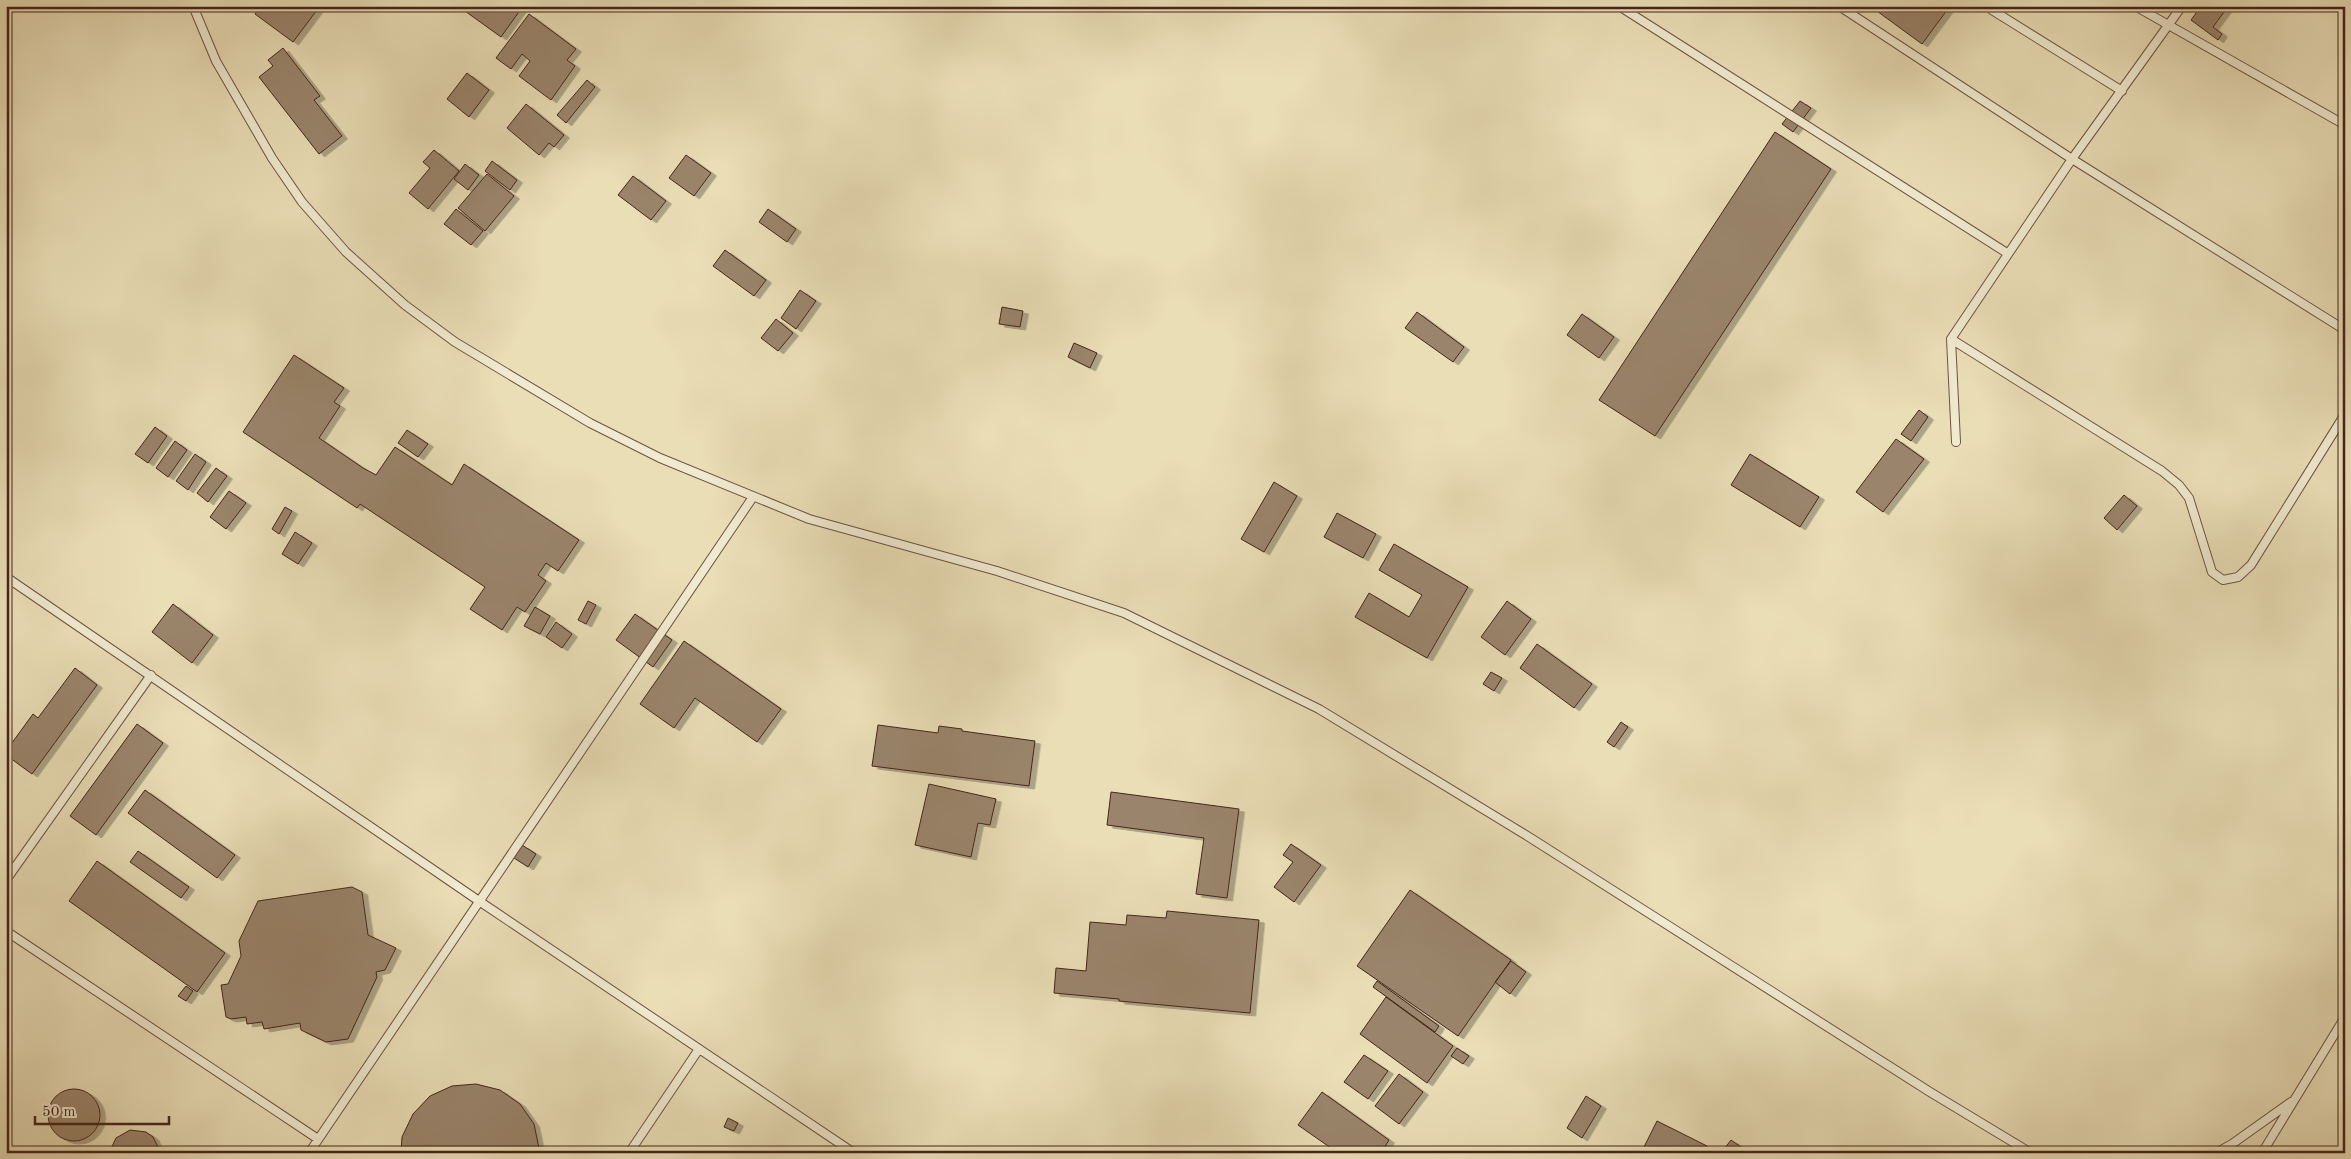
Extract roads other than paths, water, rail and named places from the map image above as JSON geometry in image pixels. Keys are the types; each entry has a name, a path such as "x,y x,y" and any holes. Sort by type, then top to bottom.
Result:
{"lane":[{"path":"193,6 216,61 272,158 302,202 346,252 405,305 455,342 590,423 660,458 809,519 997,571 1124,613 1319,709 1528,837 1930,1092 2031,1153"},
{"path":"1619,6 2006,253"},
{"path":"1839,6 2072,159 2345,330"},
{"path":"2135,6 2345,125"},
{"path":"1956,442 1950,338 2006,253 2182,6"},
{"path":"1992,10 2122,91"},
{"path":"1950,338 2153,466 2179,485 2189,498 2212,572 2223,580 2238,577 2251,565 2345,414"},
{"path":"309,1153 753,497"},
{"path":"6,577 479,901 854,1153"},
{"path":"6,880 151,675"},
{"path":"6,931 318,1139"},
{"path":"2262,1153 2345,1017"},
{"path":"629,1153 699,1048"},
{"path":"2216,1153 2232,1144 2294,1100"}]}
